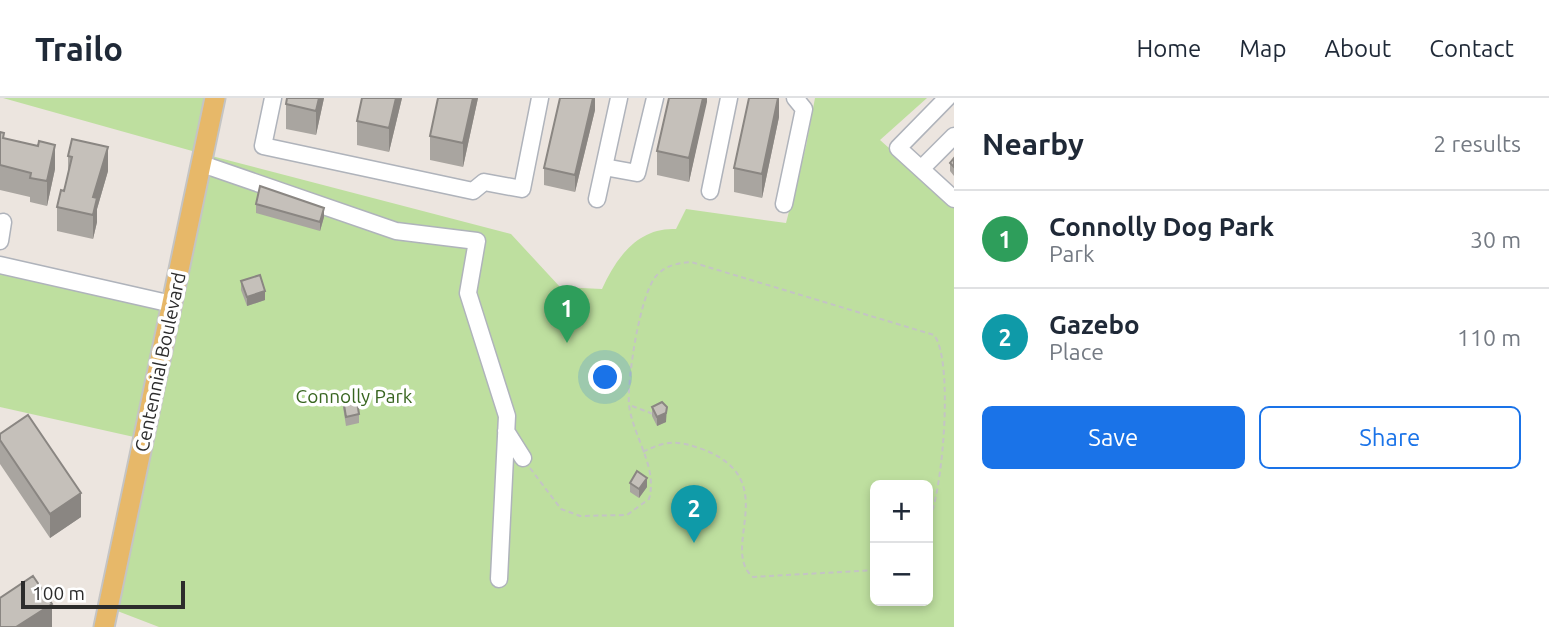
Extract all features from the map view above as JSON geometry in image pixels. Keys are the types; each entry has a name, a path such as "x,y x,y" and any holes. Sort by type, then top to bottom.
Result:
{"main road":[{"name":"Centennial Boulevard","path":"104,627 215,98"}],"street":[{"path":"273,98 263,146 473,191 484,182 522,189 540,98"},
{"path":"597,199 619,98"},
{"path":"604,167 637,173 655,98"},
{"path":"710,191 729,98"},
{"path":"784,204 804,109 795,98"},
{"path":"947,98 898,148 954,199"},
{"path":"921,169 954,136"},
{"path":"202,164 397,231 477,241 468,293 507,416 499,579"},
{"path":"0,241 3,222"},
{"path":"0,265 100,288 120,281 173,299"},
{"path":"506,431 523,458"}],"path":[{"path":"523,458 561,509 580,516 627,515 649,499 652,487 629,405 632,346 655,276 678,263 704,265 934,335 943,353 945,453 933,502"},
{"path":"629,405 654,414"},
{"path":"642,452 674,440 703,449 729,464 743,486 748,510 740,557 746,572 752,577 870,570"}],"green space":[{"name":"Connolly Park","path":"3,98 215,98 204,154 511,234 560,287 602,289 614,266 630,247 650,233 676,229 686,209 786,223 815,98 927,98 880,140 954,206 954,627 159,627 107,607 143,439 0,407 0,265 172,304 203,154"}],"building":[{"path":"287,98 319,98 316,111 286,104"},
{"path":"362,98 396,98 389,128 357,121"},
{"path":"438,98 473,98 463,143 430,136"},
{"path":"560,98 593,98 575,175 544,168"},
{"path":"669,98 703,98 689,158 657,151"},
{"path":"749,98 778,98 762,174 734,168"},
{"path":"0,132 4,133 3,138 38,146 39,141 55,145 47,181 30,178 31,173 0,165"},
{"path":"72,139 108,147 93,197 97,198 93,215 57,207 61,190 64,191 72,157 68,156"},
{"path":"260,186 324,208 320,222 256,204"},
{"path":"260,275 265,291 247,297 241,281"},
{"path":"356,396 359,414 346,417 343,399"},
{"path":"662,402 667,407 666,413 657,417 652,407"},
{"path":"28,415 81,493 50,514 0,440 0,434"},
{"path":"637,471 647,478 639,489 630,483"},
{"path":"33,576 52,604 16,627 0,627 0,598"}],"place":[{"name":"Connolly Dog Park","path":"567,343"},
{"name":"Gazebo","path":"694,543"}]}
